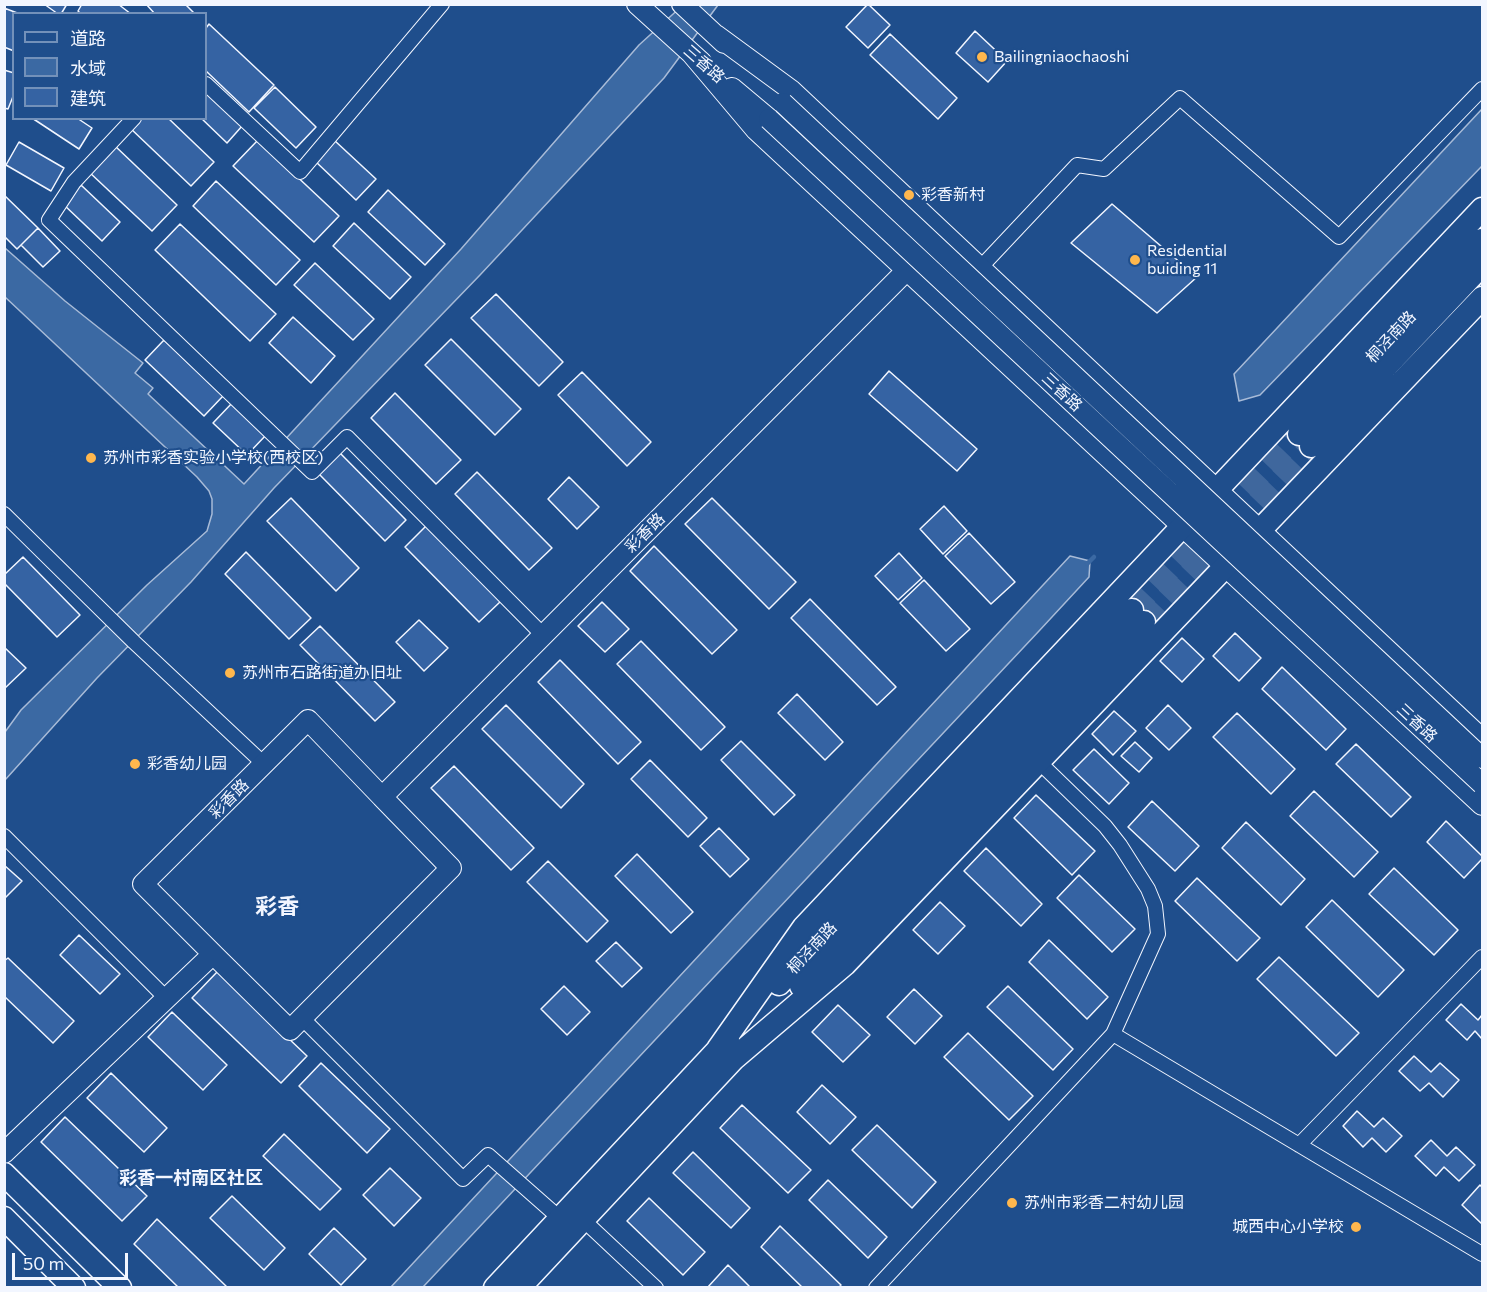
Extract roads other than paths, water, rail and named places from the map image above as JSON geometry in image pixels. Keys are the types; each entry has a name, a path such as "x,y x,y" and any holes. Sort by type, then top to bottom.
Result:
{"main road":[{"name":"三香路","path":"637,4 769,119 1482,784"},
{"name":"三香路","path":"682,4 783,103 1482,758"},
{"path":"714,33 791,90 1482,740"},
{"path":"690,52 756,130 1482,805"},
{"path":"725,1055 804,927 1482,209"},
{"name":"桐泾南路","path":"1482,240 1305,440 1482,265"},
{"name":"彩香路","path":"382,797 907,270"},
{"path":"725,1055 845,964 1482,298"},
{"path":"1274,429 1318,470"},
{"path":"1127,585 1169,625"},
{"name":"桐泾南路","path":"495,1287 571,1219 725,1055 860,922 1138,616"},
{"name":"彩香路","path":"308,720 451,868 290,1030 143,884 264,764 308,720"},
{"path":"4,1153 213,954"},
{"path":"4,1174 120,1287"},
{"path":"4,1218 74,1287"},
{"name":"桐泾南路","path":"519,1287 571,1219"}],"street":[{"path":"207,85 300,172 442,4"},
{"path":"980,268 1077,165 1104,169 1180,98 1339,237 1482,89"},
{"path":"132,120 74,182 49,220 312,472 347,437 543,635"},
{"path":"4,514 134,642 264,764"},
{"path":"876,1287 1113,1034 1158,934 1155,906 1149,889 1136,869 1105,826 1039,762"},
{"path":"4,836 166,998"},
{"path":"1299,1145 1482,957"},
{"path":"302,1018 463,1179 488,1155 524,1187 571,1219 656,1287"},
{"path":"1113,1034 1482,1254"}],"water":[{"path":"683,5 718,5 664,78 480,275 274,488 191,582 97,678 5,780 5,732 21,710 147,585 207,531 212,514 212,499 209,491 197,477 5,297 5,248 65,301 143,363 135,373 153,388 148,394 244,484 461,249 639,45"},
{"path":"1482,109 1482,166 1260,395 1239,401 1234,374"},
{"path":"1070,556 1090,561 1089,577 1039,631 423,1287 390,1288"}],"waterway":[{"path":"1087,564 1094,557"}],"tunnel":[{"path":"1132,610 1299,434"},
{"path":"1144,622 1311,446"}],"place":[{"name":"Bailingniaochaoshi","path":"982,57"},
{"name":"彩香新村","path":"909,195"},
{"name":"Residential buiding 11","path":"1135,260"},
{"name":"苏州市彩香实验小学校(西校区)","path":"91,458"},
{"name":"苏州市石路街道办旧址","path":"230,673"},
{"name":"彩香幼儿园","path":"135,764"},
{"name":"苏州市彩香二村幼儿园","path":"1012,1203"},
{"name":"城西中心小学校","path":"1356,1227"}],"district":[{"name":"彩香","path":"277,907"},
{"name":"彩香一村南区社区","path":"191,1178"}]}
